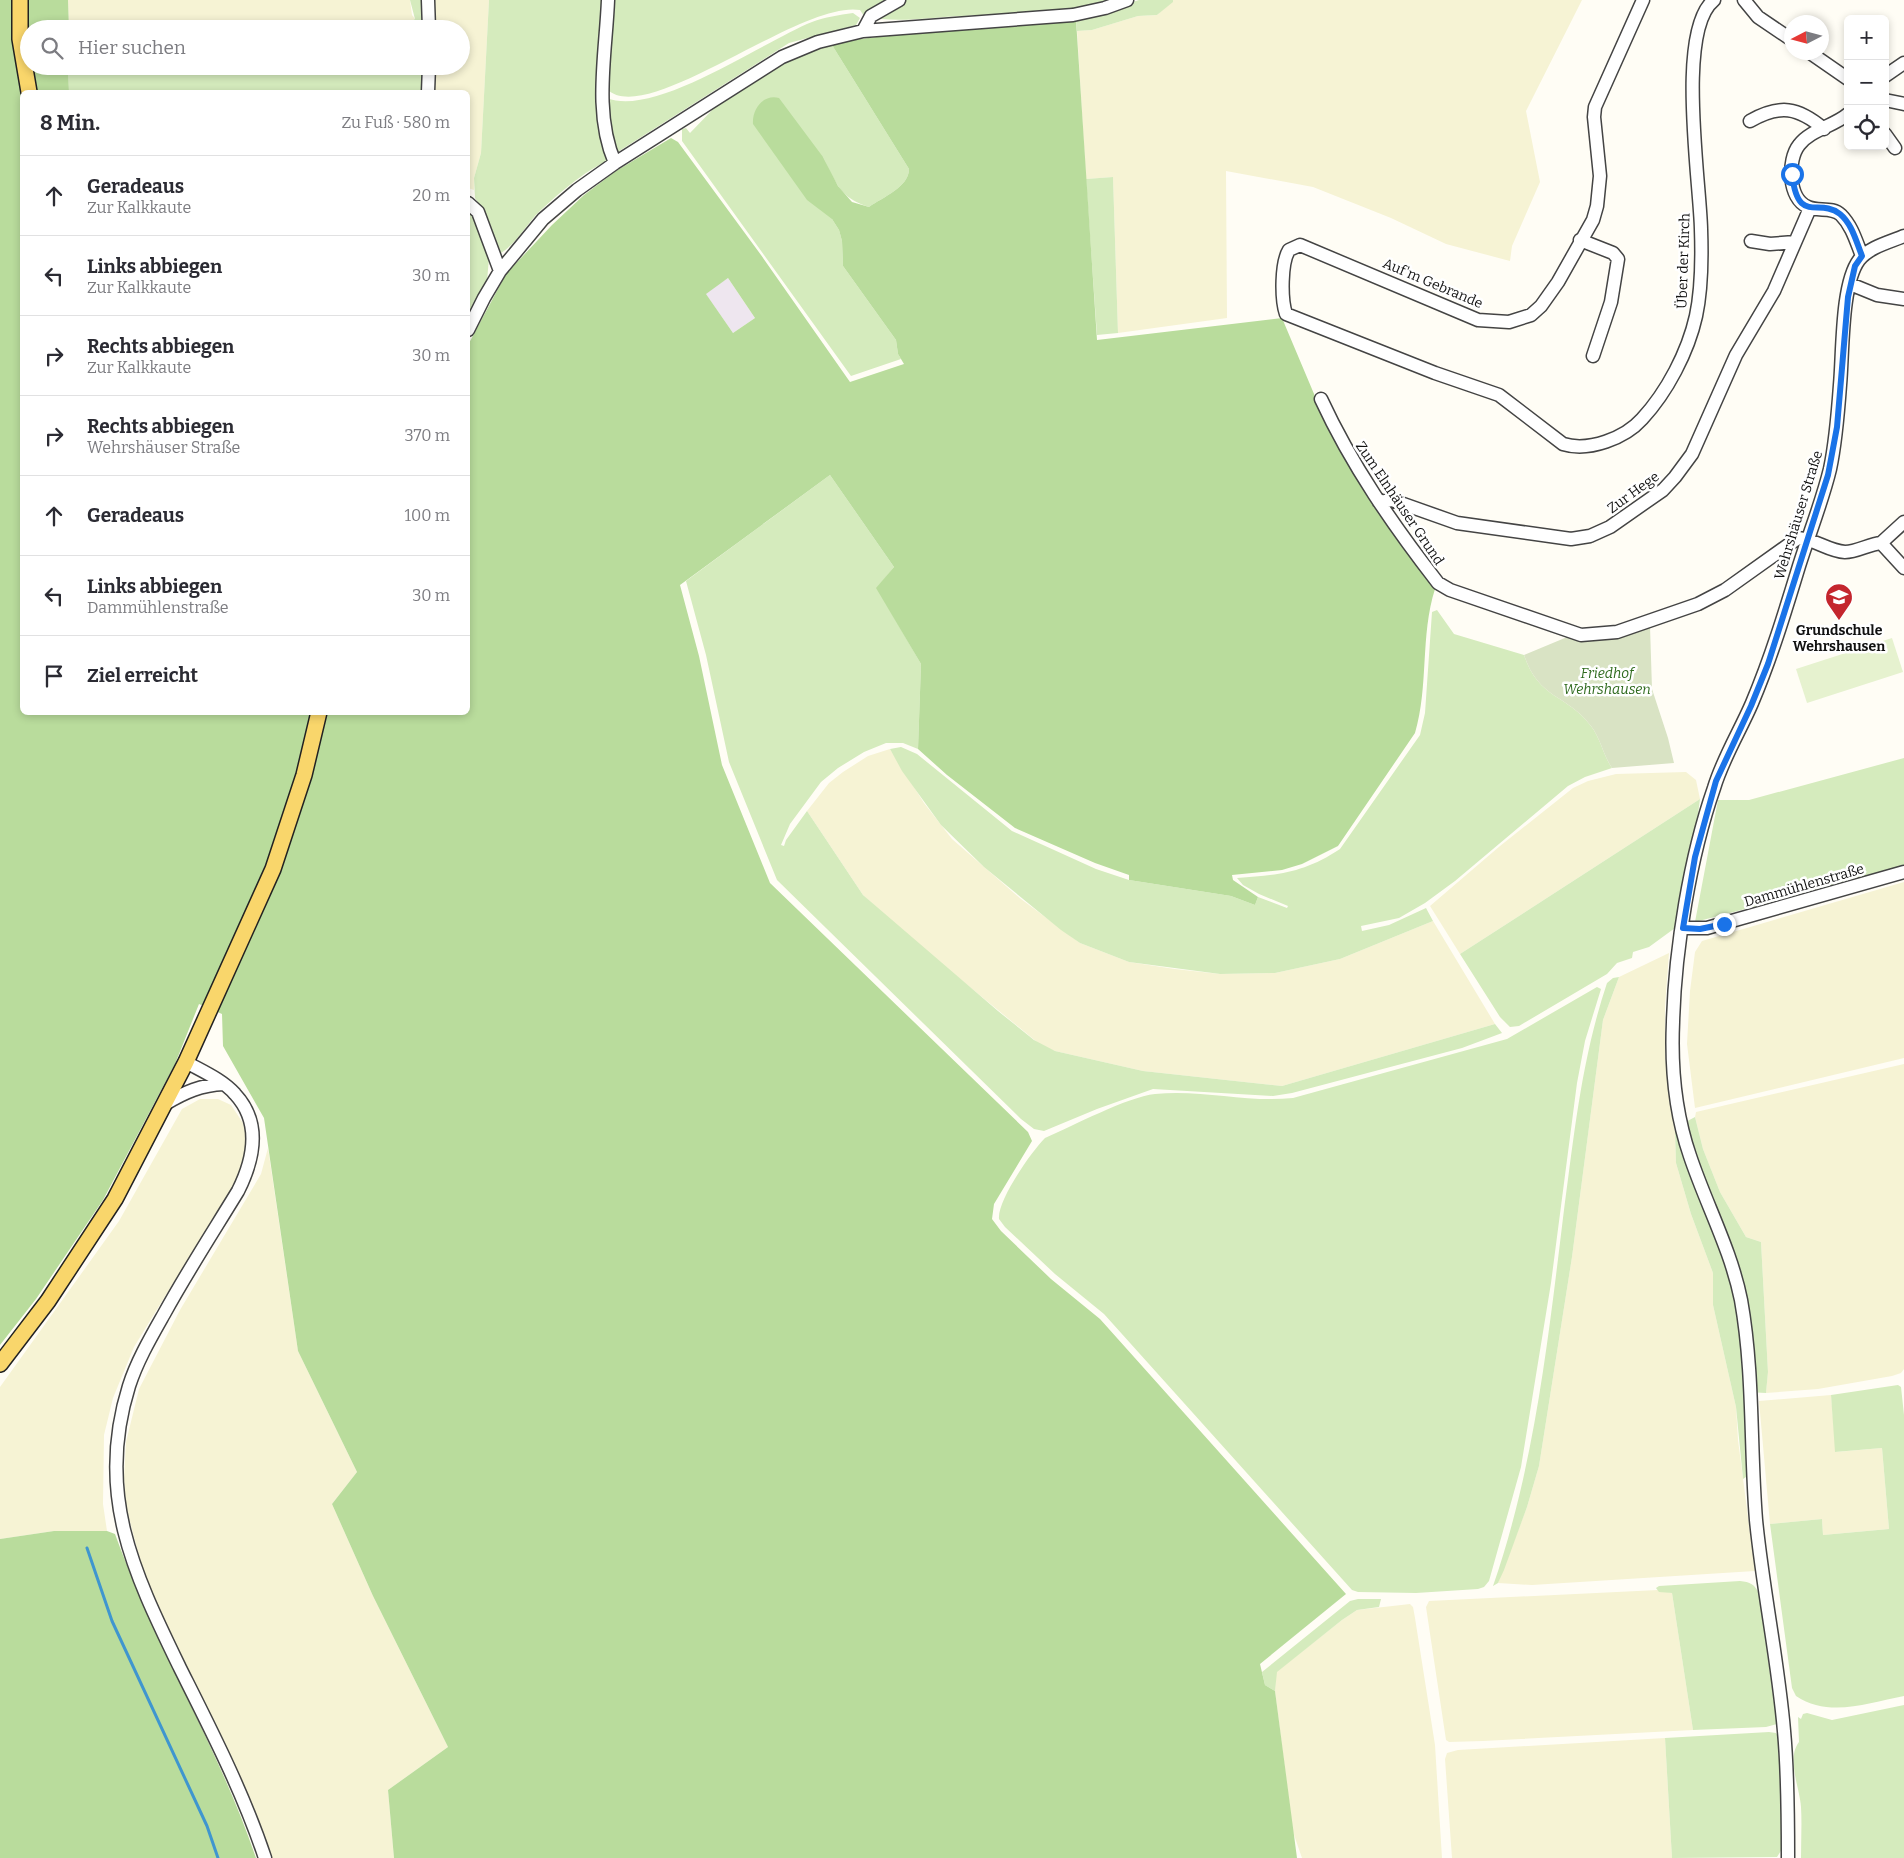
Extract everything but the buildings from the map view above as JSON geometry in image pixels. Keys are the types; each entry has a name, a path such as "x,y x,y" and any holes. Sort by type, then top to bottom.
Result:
{"main road":[{"path":"20,0 20,39"},
{"path":"26,75 29,90"},
{"path":"0,1364 48,1301 115,1199 186,1062 273,869 299,792 318,715"}],"street":[{"path":"428,0 429,20"},
{"path":"608,0 604,107 608,142 615,163"},
{"path":"863,30 870,16 899,0"},
{"path":"470,326 500,271 543,219 576,190 615,163 782,57 818,42 863,30 1073,15 1105,8 1127,0"},
{"name":"Auf'm Gebrande","path":"1286,314 1283,305 1287,253 1294,246 1307,246 1478,320 1509,322 1532,315 1558,282 1593,220 1599,195 1600,176 1594,117 1595,107 1643,0"},
{"name":"Über der Kirch","path":"1286,314 1435,373 1499,395 1563,444 1573,446 1597,443 1631,430 1648,413 1678,365 1696,316 1702,229 1692,91 1699,25 1705,9 1714,0"},
{"path":"1744,0 1758,16 1784,34"},
{"path":"1821,60 1844,76"},
{"path":"1889,73 1904,64"},
{"path":"428,90 429,75"},
{"path":"1889,101 1904,104"},
{"path":"1750,121 1767,113 1791,110 1808,116 1824,129"},
{"path":"1844,116 1799,145 1792,165 1793,183 1798,198 1810,208 1833,210 1841,215 1856,239 1862,256 1904,236"},
{"path":"1889,140 1895,148"},
{"path":"470,205 478,212 500,271"},
{"name":"Zur Hege","path":"1379,502 1392,500 1457,523 1571,539 1590,536 1610,527 1670,484 1692,454 1736,355 1767,305 1810,208"},
{"path":"1580,240 1613,253 1618,259 1611,302 1593,356"},
{"path":"1751,241 1770,244 1795,242"},
{"name":"Wehrshäuser Straße","path":"1788,1858 1788,1782 1784,1729 1762,1576 1756,1515 1748,1350 1734,1272 1688,1152 1676,1096 1672,1022 1683,928 1695,857 1714,788 1768,664 1834,450 1845,314 1855,266 1862,256"},
{"path":"1850,284 1877,295 1904,299"},
{"name":"Zum Elnhäuser Grund","path":"1321,399 1343,446 1379,502 1438,584 1450,590 1581,635 1617,632 1698,604 1725,590 1798,538 1808,539"},
{"path":"1808,539 1828,548 1846,552 1881,543 1904,522"},
{"path":"1881,543 1904,568"},
{"name":"Dammühlenstraße","path":"1683,928 1708,928 1904,872"},
{"path":"186,1062 224,1084 235,1093 251,1122 254,1136 251,1162 238,1191 145,1348 130,1385 122,1414 118,1440 116,1478 123,1531 137,1578 240,1792 265,1858"},
{"path":"165,1104 188,1090 207,1084 224,1084"}],"shaded area":[{"path":"68,0 410,0 412,15 415,19 413,20 69,20"},
{"path":"435,0 489,0 481,153 474,178 474,190 470,189 470,90 435,90 435,75 470,75 470,20 435,20"},
{"path":"1173,0 1582,0 1526,111 1540,182 1512,246 1510,261 1446,244 1391,218 1313,187 1226,171 1227,318 1118,333 1113,177 1086,179 1077,31 1092,30 1138,16 1157,15"},
{"path":"728,278 755,318 733,333 705,293"},
{"path":"890,749 924,803 952,839 1021,899 1080,943 1129,962 1220,974 1275,973 1340,959 1433,921 1495,1024 1282,1086 1143,1071 1043,1047 910,938 863,895 807,811 829,783 843,772 868,756"},
{"path":"1686,772 1696,780 1700,799 1460,954 1430,906 1500,846 1573,788 1588,781 1616,774"},
{"path":"1904,882 1904,1058 1695,1108 1687,1044 1690,991 1695,952 1702,941"},
{"path":"1669,953 1665,1006 1665,1056 1675,1132 1676,1163 1691,1214 1713,1273 1713,1305 1736,1407 1738,1440 1755,1571 1532,1585 1498,1583 1527,1507 1539,1466 1572,1257 1603,1020 1619,977"},
{"path":"1904,1064 1904,1369 1901,1373 1892,1376 1818,1389 1766,1393 1768,1372 1761,1242 1746,1237 1720,1192 1703,1149 1695,1117 1696,1112"},
{"path":"200,1099 218,1099 231,1105 243,1123 247,1140 245,1161 237,1179 134,1347 113,1398 104,1435 103,1504 107,1531 54,1531 0,1539 0,1387 119,1221 182,1109"},
{"path":"268,1148 298,1351 357,1472 332,1504 373,1596 448,1747 388,1790 394,1858 268,1858 144,1576 126,1506 124,1478 126,1442 139,1389 180,1310 261,1174"},
{"path":"1831,1395 1836,1452 1882,1448 1889,1529 1823,1535 1822,1519 1770,1524 1759,1401"},
{"path":"1658,1590 1672,1593 1693,1730 1483,1741 1449,1742 1446,1740 1426,1607 1429,1601"},
{"path":"1410,1604 1413,1607 1415,1618 1435,1745 1442,1858 1302,1858 1293,1832 1275,1691 1276,1672 1357,1610"},
{"path":"1665,1738 1672,1858 1452,1858 1445,1759 1447,1753 1458,1750"}],"green space":[{"path":"0,0 68,0 69,20 20,20 20,75 68,75 69,90 20,90 20,715 470,715 470,341 506,274 552,225 584,195 616,171 671,138 678,142 761,255 850,382 904,364 898,354 896,340 843,266 842,241 839,230 832,219 807,200 753,124 754,113 760,104 768,98 779,98 823,157 838,186 852,202 869,207 900,186 905,181 909,169 832,45 837,42 908,33 1076,20 1097,340 1282,318 1317,401 1435,589 1430,607 1422,697 1415,733 1338,846 1302,864 1282,870 1232,875 1233,880 1258,897 1255,905 1231,896 1129,880 1129,875 1095,863 1015,828 947,775 918,749 921,664 876,588 894,567 830,475 680,585 699,656 722,765 770,883 1028,1132 1032,1141 994,1204 992,1219 1001,1231 1051,1279 1100,1319 1346,1594 1260,1664 1265,1685 1275,1691 1297,1858 394,1858 388,1790 448,1747 373,1596 332,1504 357,1472 298,1351 264,1118 223,1046 222,1014 199,1004 175,1064 103,1200 36,1299 0,1345","holes":["728,278 755,318 733,333 706,294"]},
{"path":"410,0 422,0 423,20 413,20 415,19"},
{"path":"489,0 604,0 610,160 580,177 560,193 535,216 515,241 501,253 486,214 475,198 474,178 481,153"},
{"path":"611,0 1108,0 1056,12 913,19 888,20 864,16 860,10 834,12 801,24 688,79 655,92 627,97 607,89"},
{"path":"1139,0 1173,0 1173,2 1157,15 1138,16 1092,30 1077,31 1076,20"},
{"path":"853,13 860,18 856,25 789,43 616,153 613,151 607,98 628,101 653,97 680,88 710,75 812,22 827,17"},
{"path":"832,45 909,169 905,181 900,186 869,207 851,199 845,194 836,182 823,157 832,219 839,230 842,241 843,266 896,340 898,354 901,359 851,376 682,141 682,129 686,128 690,133 717,105 769,72 804,53"},
{"path":"68,75 426,75 425,90 69,90"},
{"path":"1113,177 1118,333 1097,335 1086,179"},
{"path":"470,212 489,258 487,281 470,311"},
{"path":"830,475 894,567 877,588 921,664 918,749 903,743 886,743 864,752 838,768 821,782 790,824 781,845 784,846 786,840 807,811 863,895 998,1011 1034,1040 1055,1051 1143,1071 1282,1086 1495,1024 1502,1033 1462,1048 1292,1093 1273,1096 1153,1089 1044,1131 1034,1129 1021,1119 777,880 729,762 706,655 686,581"},
{"path":"1437,610 1454,634 1524,655 1537,681 1545,689 1573,708 1591,726 1612,768 1585,777 1568,786 1455,881 1425,903 1399,918 1361,926 1362,931 1389,925 1426,908 1433,921 1340,959 1275,973 1220,974 1129,962 1080,943 1061,930 984,867 941,825 902,771 890,749 901,747 917,754 1012,831 1096,869 1129,880 1231,896 1255,905 1258,897 1287,908 1288,906 1243,885 1237,878 1278,874 1302,868 1340,849 1420,735 1425,713 1432,612"},
{"name":"Friedhof Wehrshausen","path":"1650,626 1652,689 1674,763 1612,768 1591,726 1573,708 1545,689 1537,681 1524,655 1572,635"},
{"path":"1892,638 1903,672 1807,703 1796,669"},
{"path":"1904,758 1904,868 1695,922 1718,800 1749,800"},
{"path":"1700,799 1695,836 1675,928 1649,947 1633,952 1632,958 1617,963 1607,974 1519,1026 1510,1027 1500,1017 1460,954"},
{"path":"1619,977 1603,1020 1572,1257 1539,1466 1527,1507 1504,1570 1498,1583 1493,1586 1519,1496 1538,1404 1552,1311 1575,1128 1591,1041 1607,983 1613,978"},
{"path":"1597,987 1601,989 1585,1041 1577,1083 1551,1283 1521,1467 1489,1581 1484,1587 1478,1589 1416,1593 1358,1592 1352,1590 1104,1314 1055,1274 1005,1227 999,1219 1003,1201 1024,1165 1045,1138 1130,1100 1155,1094 1172,1093 1258,1099 1293,1098 1507,1039"},
{"path":"1695,1117 1703,1149 1720,1192 1746,1237 1761,1242 1768,1372 1766,1393 1747,1392 1749,1475 1743,1479 1736,1407 1713,1305 1713,1273 1691,1214 1676,1163 1675,1132 1678,1126"},
{"path":"1898,1385 1901,1387 1904,1415 1904,1696 1849,1707 1835,1708 1809,1703 1796,1696 1792,1688 1770,1524 1822,1519 1823,1535 1889,1529 1882,1448 1835,1452 1831,1395"},
{"path":"54,1531 107,1531 115,1534 149,1616 224,1776 256,1858 0,1858 0,1539"},
{"path":"1740,1581 1752,1584 1759,1594 1777,1724 1766,1727 1693,1730 1672,1593 1659,1592 1656,1588 1659,1586"},
{"path":"1381,1599 1379,1607 1357,1610 1277,1672 1275,1691 1265,1685 1262,1672 1350,1601"},
{"path":"1904,1705 1904,1858 1801,1858 1801,1807 1794,1765 1795,1749 1799,1742 1798,1717 1801,1719 1803,1714 1807,1713 1832,1720"},
{"path":"1776,1733 1779,1737 1783,1783 1782,1849 1777,1857 1672,1858 1665,1738"}],"waterway":[{"path":"87,1548 112,1621 207,1826 218,1858"}],"place":[{"name":"Grundschule Wehrshausen","path":"1839,621"}],"route":[{"path":"1724,924 1700,929 1683,928 1695,857 1716,781 1751,706 1768,664 1828,475 1837,427 1848,297 1855,266 1862,256 1856,239 1841,215 1833,210 1810,208 1803,204 1795,190 1792,174"}]}
